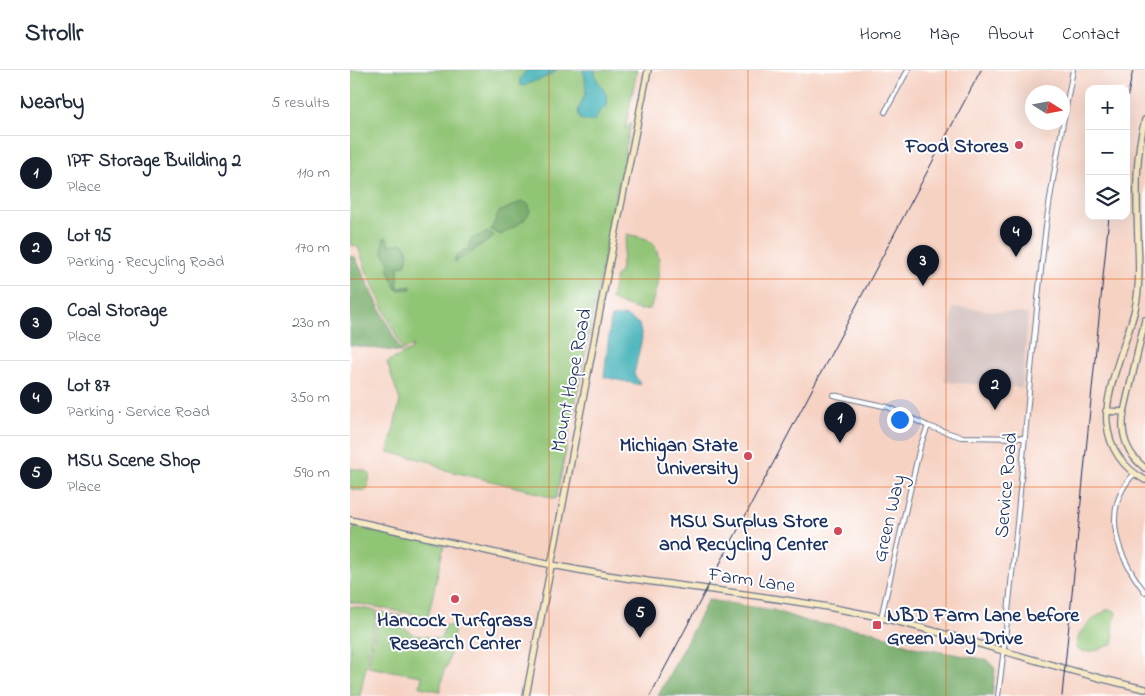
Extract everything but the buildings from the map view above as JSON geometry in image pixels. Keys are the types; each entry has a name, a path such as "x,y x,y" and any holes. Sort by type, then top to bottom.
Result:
{"street":[{"name":"Mount Hope Road","path":"526,696 602,295 648,70"},
{"path":"885,112 908,70"},
{"name":"Service Road","path":"998,696 1049,209 1073,70"},
{"path":"1145,120 1137,177 1142,260 1135,308 1106,411 1107,429 1112,446 1121,461 1134,474 1145,480"},
{"path":"1145,320 1124,412 1123,426 1125,440 1132,454 1143,467 1124,485 1119,496 1115,515 1115,527 1122,554 1145,592"},
{"path":"833,395 888,407 952,435 969,438 1000,436 1024,438"},
{"path":"1106,411 1124,412"},
{"name":"Green Way","path":"881,618 920,447 928,426"},
{"name":"Farm Lane","path":"350,520 551,564 625,578 821,606 881,618 1145,689"}],"shaded area":[{"name":"Michigan State University","path":"350,70 1145,70 1145,696 350,696"},
{"path":"953,307 1028,314 1022,388 945,382"}],"green space":[{"path":"350,70 637,70 625,129 631,123 555,499 524,489 441,469 432,462 388,452 400,401 387,362 411,350 413,345 403,351 367,272 358,247 350,245"},
{"path":"523,201 529,205 530,212 523,221 501,235 491,230 499,212"},
{"path":"488,232 494,235 490,240 455,262 455,258 463,250 468,250 471,239"},
{"path":"627,234 650,241 658,255 659,274 650,309 639,310 611,299 616,275 620,272"},
{"path":"384,238 387,238 389,245 403,243 407,248 408,256 405,265 398,267 398,288 411,286 411,289 397,290 389,271 388,260 383,253"},
{"path":"350,256 355,257 401,352 350,345"},
{"path":"350,468 366,471 370,474 368,487 365,491 350,489"},
{"path":"354,527 444,545 428,617 350,602 350,541"},
{"path":"708,600 773,610 808,622 871,631 913,647 988,660 995,669 992,696 658,696"},
{"path":"350,606 377,611 360,696 350,696"},
{"path":"1106,610 1116,612 1113,629 1114,643 1095,651 1084,652 1080,650 1076,647 1082,630"},
{"path":"379,612 401,616 400,627 415,635 441,639 445,625 453,626 455,629 448,664 444,670 440,691 420,687 422,676 368,667"}],"water":[{"path":"527,70 557,70 545,78 524,86 520,85 520,79"},
{"path":"583,70 595,70 595,75 608,101 607,106 591,122 580,119 578,111 586,92"},
{"path":"626,316 639,324 642,338 634,374 641,385 604,377 611,317"}],"railway":[{"path":"650,696 981,70"},
{"path":"1130,85 1133,70"},
{"path":"1062,696 1109,220"}],"place":[{"name":"Food Stores","path":"1019,145"},
{"name":"Lot 87","path":"1016,257"},
{"name":"Coal Storage","path":"923,286"},
{"name":"Lot 95","path":"995,410"},
{"name":"IPF Storage Building 2","path":"840,443"},
{"name":"Michigan State University","path":"748,456"},
{"name":"MSU Surplus Store and Recycling Center","path":"838,531"},
{"name":"Hancock Turfgrass Research Center","path":"455,599"},
{"name":"NBD Farm Lane before Green Way Drive","path":"877,625"},
{"name":"MSU Scene Shop","path":"640,638"}]}
